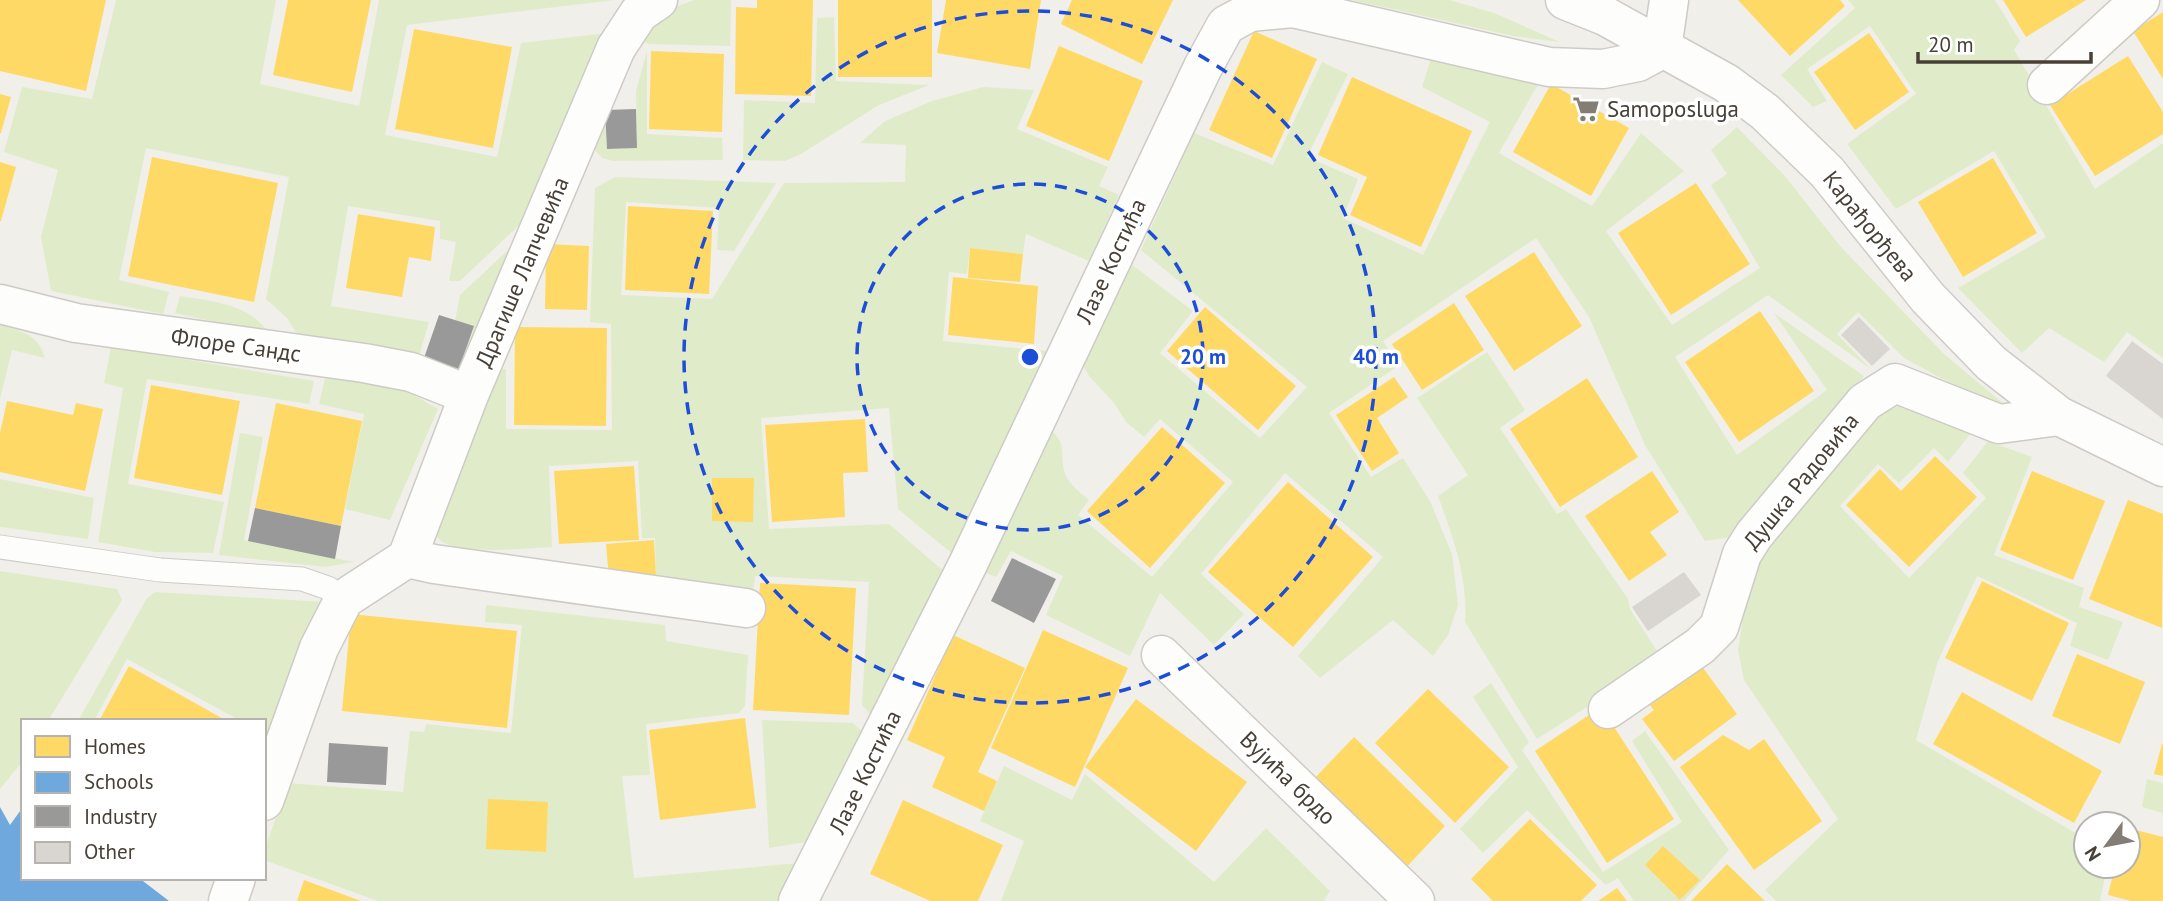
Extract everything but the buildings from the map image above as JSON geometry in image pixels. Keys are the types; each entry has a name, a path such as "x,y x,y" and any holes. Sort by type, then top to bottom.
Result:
{"street":[{"name":"Драгише Лапчевића","path":"407,558 469,396 616,48 639,13 658,0"},
{"name":"Карађорђева","path":"1565,0 1605,16 1726,83 1765,112 1827,172 1928,298 1991,363 2059,416 2163,467"},
{"path":"1661,49 1670,0"},
{"path":"2048,85 2140,0"},
{"name":"Лазе Костића","path":"798,901 968,564 1185,105 1226,25 1250,12 1293,9 1549,66 1603,69 1638,62 1661,49"},
{"name":"Флоре Сандс","path":"0,304 76,323 364,363 411,372 469,396"},
{"name":"Душка Радовића","path":"1608,709 1700,646 1719,626 1742,554 1754,535 1865,402 1895,383 1999,424 2059,416"},
{"path":"266,795 319,648 344,598 407,558 746,608"},
{"name":"Вујића брдо","path":"1161,655 1415,901"},
{"path":"228,901 235,880"}],"lane":[{"path":"0,547 160,570 302,579 344,598"}],"green space":[{"path":"116,0 276,0 260,84 359,106 379,0 615,0 407,25 385,135 497,157 521,43 607,33 532,213 460,281 449,281 456,242 440,239 440,221 348,206 331,306 429,322 418,359 302,342 287,318 266,299 289,177 146,148 119,280 169,292 163,314 51,291 41,237 58,170 4,152 22,87 92,99"},
{"path":"694,0 731,0 730,46 649,44 642,41 642,34 673,8"},
{"path":"1352,0 1450,0 1494,13 1560,42 1513,36"},
{"path":"1848,0 1995,0 2020,41 2014,50 2095,189 2163,143 2163,358 2127,332 2104,362 2049,328 2022,353 1958,288 2046,237 1994,151 1896,209 1847,144 1916,94 1870,26 1807,69 1827,101 1813,107 1781,75 1855,8"},
{"path":"834,17 836,81 929,85 879,105 801,154 785,161 743,160 744,100 815,103 817,18"},
{"path":"647,51 647,134 722,138 723,160 613,161 602,158 593,148 605,110 607,149 637,148 636,91"},
{"path":"1433,52 1540,81 1499,153 1592,206 1641,133 1684,171 1606,231 1672,325 1760,268 1711,185 1727,174 1711,150 1737,127 1784,175 1841,247 1943,353 2011,410 1976,397 1904,358 1858,312 1837,334 1871,369 1768,295 1675,357 1737,455 1827,390 1774,313 1864,376 1731,537 1705,541 1645,445 1589,317 1536,238 1383,341 1398,366 1329,413 1371,477 1403,458 1430,501 1452,554 1458,605 1448,635 1433,656 1393,620 1320,678 1298,656 1383,557 1285,473 1201,574 1244,614 1214,645 1160,593 1130,656 1046,615 1063,576 1011,551 996,577 984,572 1050,429 1061,444 1067,479 1089,500 1078,515 1152,577 1233,482 1160,419 1144,437 1126,422 1084,367 1083,354 1131,264 1193,311 1160,353 1260,438 1307,387 1141,250 1194,133 1273,165 1322,62 1348,74 1307,157 1358,179 1343,218 1423,255 1490,122 1422,87"},
{"path":"983,87 1034,90 1017,129 1108,167 1099,186 1119,195 1089,261 1026,234 1023,254 970,248 967,274 949,272 943,341 1048,351 955,556 898,509 889,408 761,418 769,529 889,524 947,574 875,720 862,705 869,582 755,576 753,592 656,576 655,538 642,538 638,461 549,466 552,547 477,550 449,545 438,538 434,531 497,369 506,369 506,429 612,430 611,324 590,322 595,188 615,177 776,183 734,251 717,250 719,208 626,202 621,295 712,299 784,183 905,182 906,145 860,143 885,121 932,101"},
{"path":"521,238 464,370 459,369 474,327 455,321 460,295"},
{"path":"180,296 217,302 241,310 252,316 269,334 175,313"},
{"path":"0,325 33,338 45,358 12,350 0,399"},
{"path":"111,347 314,381 309,404 147,379 128,484 224,502 213,553 155,552 98,542 123,388 104,383"},
{"path":"1487,352 1525,410 1500,428 1557,514 1566,509 1628,599 1630,609 1664,662 1537,739 1465,622 1462,574 1438,496 1468,475 1417,398"},
{"path":"325,378 402,388 438,409 390,520 345,509 364,414 319,404"},
{"path":"1905,403 1971,433 1948,462 1934,448 1899,483 1878,464 1840,506 1909,578 1986,498 1963,473 1988,441 2032,457 1994,555 2084,588 2079,607 2123,622 2108,660 2070,646 2077,623 1977,576 1938,661 1916,740 2072,831 2072,880 2104,880 2100,901 1776,901 1765,890 1838,819 1744,680 1738,650 1747,592 1766,545 1880,414"},
{"path":"240,433 263,437 244,540 354,562 325,567 219,555"},
{"path":"0,479 94,498 88,539 0,527"},
{"path":"0,571 117,589 122,600 49,719 21,719 21,763 0,789"},
{"path":"155,592 325,602 266,763 266,719 237,719 127,659 95,719 79,719 147,598"},
{"path":"486,605 665,625 666,641 748,655 745,706 739,713 646,724 650,775 622,776 634,878 799,863 779,901 378,901 266,861 266,845 288,783 403,792 410,731 424,732 426,724 511,733 522,625 485,622"},
{"path":"1491,683 1529,742 1522,750 1603,872 1682,822 1632,741 1645,731 1729,850 1684,901 1634,901 1618,878 1606,885 1527,810 1483,853 1460,829 1518,767 1473,697"},
{"path":"762,720 853,723 867,736 813,841 769,848"},
{"path":"1004,766 1072,800 1085,774 1214,882 1266,828 1330,891 1324,901 1001,901 1024,841 980,821"},
{"path":"2147,779 2163,783 2163,813 2142,807"}],"place":[{"name":"Samoposluga","path":"1586,109"}]}
